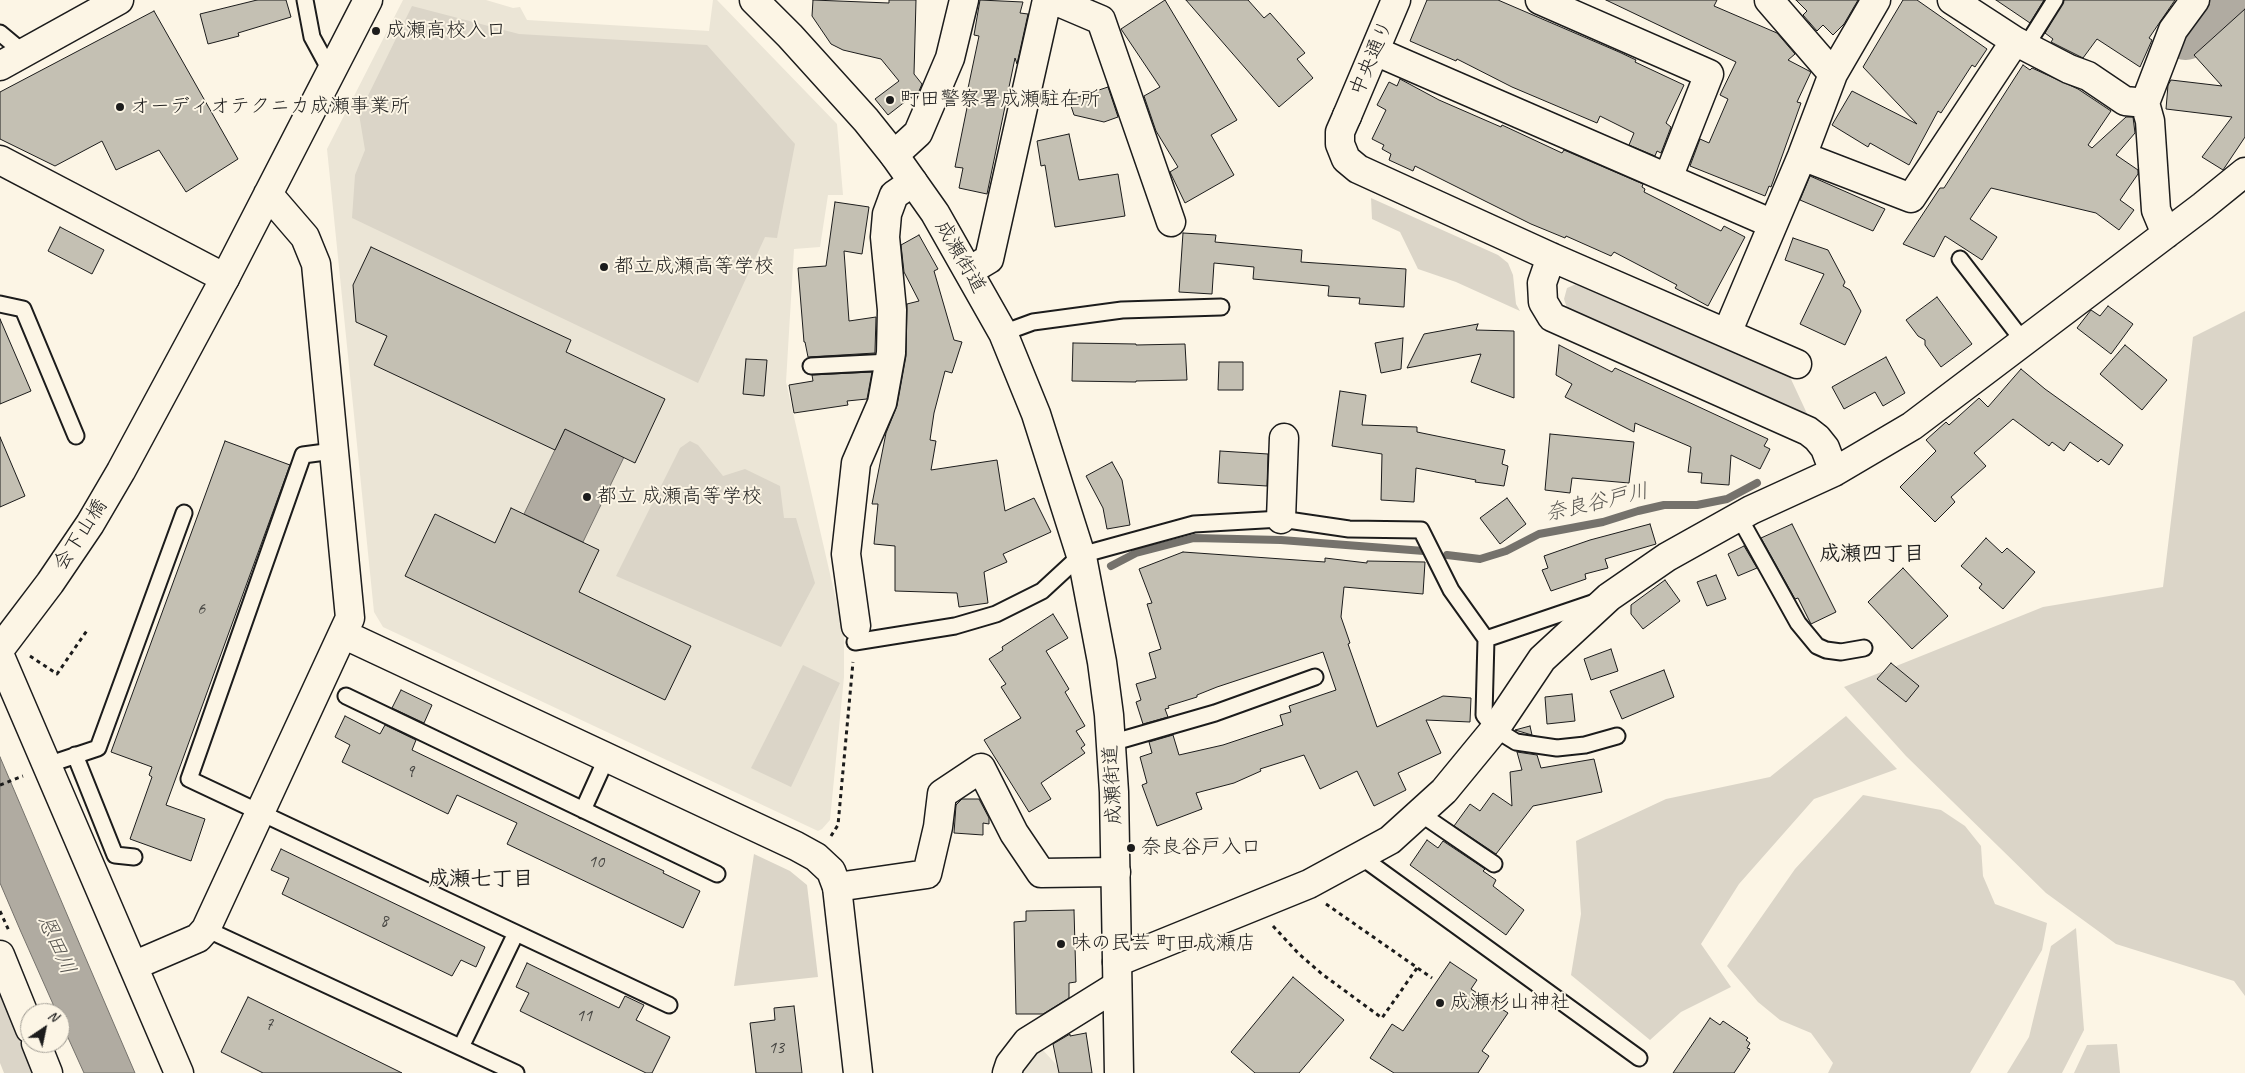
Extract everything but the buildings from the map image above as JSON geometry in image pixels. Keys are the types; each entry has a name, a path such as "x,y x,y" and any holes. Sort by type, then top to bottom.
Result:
{"street":[{"path":"0,66 119,0"},
{"name":"会下山橋","path":"0,649 50,583 90,524 225,278 368,0"},
{"name":"成瀬街道","path":"754,0 797,43 894,155 935,213 1003,333 1036,414 1082,558 1102,662 1111,743 1120,1072"},
{"path":"894,155 918,133 950,58 964,0"},
{"path":"969,271 990,258 1047,0"},
{"path":"1054,0 1101,20 1171,222"},
{"path":"1540,0 1709,74 1668,178"},
{"path":"1770,0 1833,74"},
{"path":"1727,334 1802,156 1833,74 1876,0"},
{"path":"1952,0 2021,43 2069,69 2088,76 2125,101 2145,103"},
{"path":"2166,234 2156,210 2150,121 2145,103 2172,30 2195,0"},
{"name":"中央通り","path":"1394,1 1340,132 1340,144 1346,159 1358,169 1551,257 1797,364"},
{"path":"1802,156 1911,198 2021,43"},
{"path":"1374,51 1773,224"},
{"path":"0,160 225,278"},
{"path":"1007,1073 1010,1064 1027,1042 1117,974 1254,905 1309,884 1390,840 1421,814 1444,791 1495,729 1542,659 1608,597 1667,557 1739,517 1834,472 1912,426 2245,172"},
{"path":"856,634 846,554 856,463 882,403 890,362 892,310 885,237 887,214 894,195 913,182"},
{"path":"133,966 198,938 206,929 350,618 316,264 305,237 268,194"},
{"path":"1551,257 1542,283 1543,302 1552,317 1808,431 1818,438 1825,448 1834,472"},
{"path":"1281,520 1284,438"},
{"path":"343,634 816,857 831,871 837,887 858,1073"},
{"path":"0,656 179,1073"},
{"path":"837,887 927,874 938,827 942,794 981,768 1014,833 1041,873 1116,872"},
{"path":"0,955 20,1004"},
{"path":"40,1053 48,1073"}],"lane":[{"path":"305,0 312,36 331,72"},
{"path":"2021,43 2055,0"},
{"path":"0,33 24,54"},
{"path":"1960,259 2024,342"},
{"path":"0,304 23,309 76,436"},
{"path":"1003,333 1033,322 1122,310 1221,307"},
{"path":"811,366 890,362"},
{"path":"333,451 304,455 189,780 669,1006"},
{"path":"47,766 98,748 184,513"},
{"path":"1739,517 1798,623 1817,646 1826,650 1841,652 1864,648"},
{"path":"856,634 955,626 996,614 1042,591 1082,558 1194,524 1281,520 1349,529 1421,530 1450,590 1486,639 1484,715 1495,729 1516,742 1557,748 1585,745 1617,736"},
{"path":"1486,639 1608,597"},
{"path":"1111,743 1215,714 1315,677"},
{"path":"346,696 717,874"},
{"path":"75,755 115,855 134,857"},
{"path":"584,810 607,757"},
{"path":"1421,814 1494,864"},
{"path":"1360,856 1639,1058"},
{"path":"206,929 516,1073"},
{"path":"461,1047 516,933"}],"path":[{"path":"30,656 57,674 88,629"},
{"path":"816,857 838,825 856,634"},
{"path":"0,785 16,779"},
{"path":"1254,905 1299,954 1348,996 1382,1018 1417,968"},
{"path":"1351,921 1432,978"}],"shaded area":[{"name":"都立 成瀬高等学校","path":"403,0 486,0 513,8 520,7 527,20 709,31 713,0 717,0 837,124 843,195 828,195 820,247 794,249 786,382 844,635 844,677 830,820 822,829 818,831 383,627 374,612 327,149"},
{"path":"412,6 519,34 707,45 795,144 777,238 765,237 698,383 352,218 355,175 365,150 359,114"},
{"path":"1371,198 1498,255 1508,263 1513,275 1516,304 1520,311 1456,282 1418,269 1400,232 1372,219"},
{"path":"1583,281 1790,377 1810,420 1568,311 1564,299 1567,288"},
{"path":"2245,311 2245,996 2234,981 2116,944 2046,893 1906,756 1844,687 2043,607 2163,587 2193,337"},
{"path":"690,441 698,445 723,476 745,469 780,486 784,518 796,518 815,583 781,647 616,576 680,448"},
{"path":"803,665 840,683 791,787 751,768"},
{"path":"1846,716 1897,769 1814,799 1739,884 1701,944 1731,987 1681,1012 1650,1040 1571,975 1581,914 1576,841 1666,799 1770,777"},
{"path":"1863,795 1941,810 1965,826 1981,846 1983,876 1995,904 2047,923 2042,950 1970,1073 1828,1073 1833,1063 1811,1033 1780,1020 1758,1002 1727,966 1795,869"},
{"path":"754,854 790,871 807,885 818,977 734,986"},
{"path":"2076,928 2084,1030 2062,1073 2007,1073 2029,1037 2051,946"},
{"path":"0,984 20,1032 20,1053 29,1053 37,1073 4,1073 0,1063"},
{"path":"2117,1044 2120,1073 2074,1073 2087,1045"},
{"path":"1041,1048 1064,1073 1018,1073 1025,1061"}],"water":[{"path":"565,429 624,457 583,542 524,514"},
{"name":"恩田川","path":"0,757 135,1073 84,1073 70,1042 70,1003 53,1003 0,883"}],"waterway":[{"path":"2186,37 2226,0"},
{"name":"奈良谷戸川","path":"1447,555 1480,559 1506,551 1539,534 1603,522 1664,505 1697,505 1727,499 1757,483"},
{"name":"奈良谷戸川","path":"1111,566 1136,553 1194,538 1281,540 1424,551"}],"place":[{"name":"成瀬高校入口","path":"376,31"},
{"name":"町田警察署成瀬駐在所","path":"890,100"},
{"name":"オーディオテクニカ成瀬事業所","path":"120,107"},
{"name":"都立成瀬高等学校","path":"604,267"},
{"name":"都立 成瀬高等学校","path":"587,497"},
{"name":"奈良谷戸入口","path":"1131,848"},
{"name":"味の民芸 町田成瀬店","path":"1061,944"},
{"name":"成瀬杉山神社","path":"1440,1003"}],"district":[{"name":"成瀬四丁目","path":"1872,554"},
{"name":"成瀬七丁目","path":"481,879"}]}
